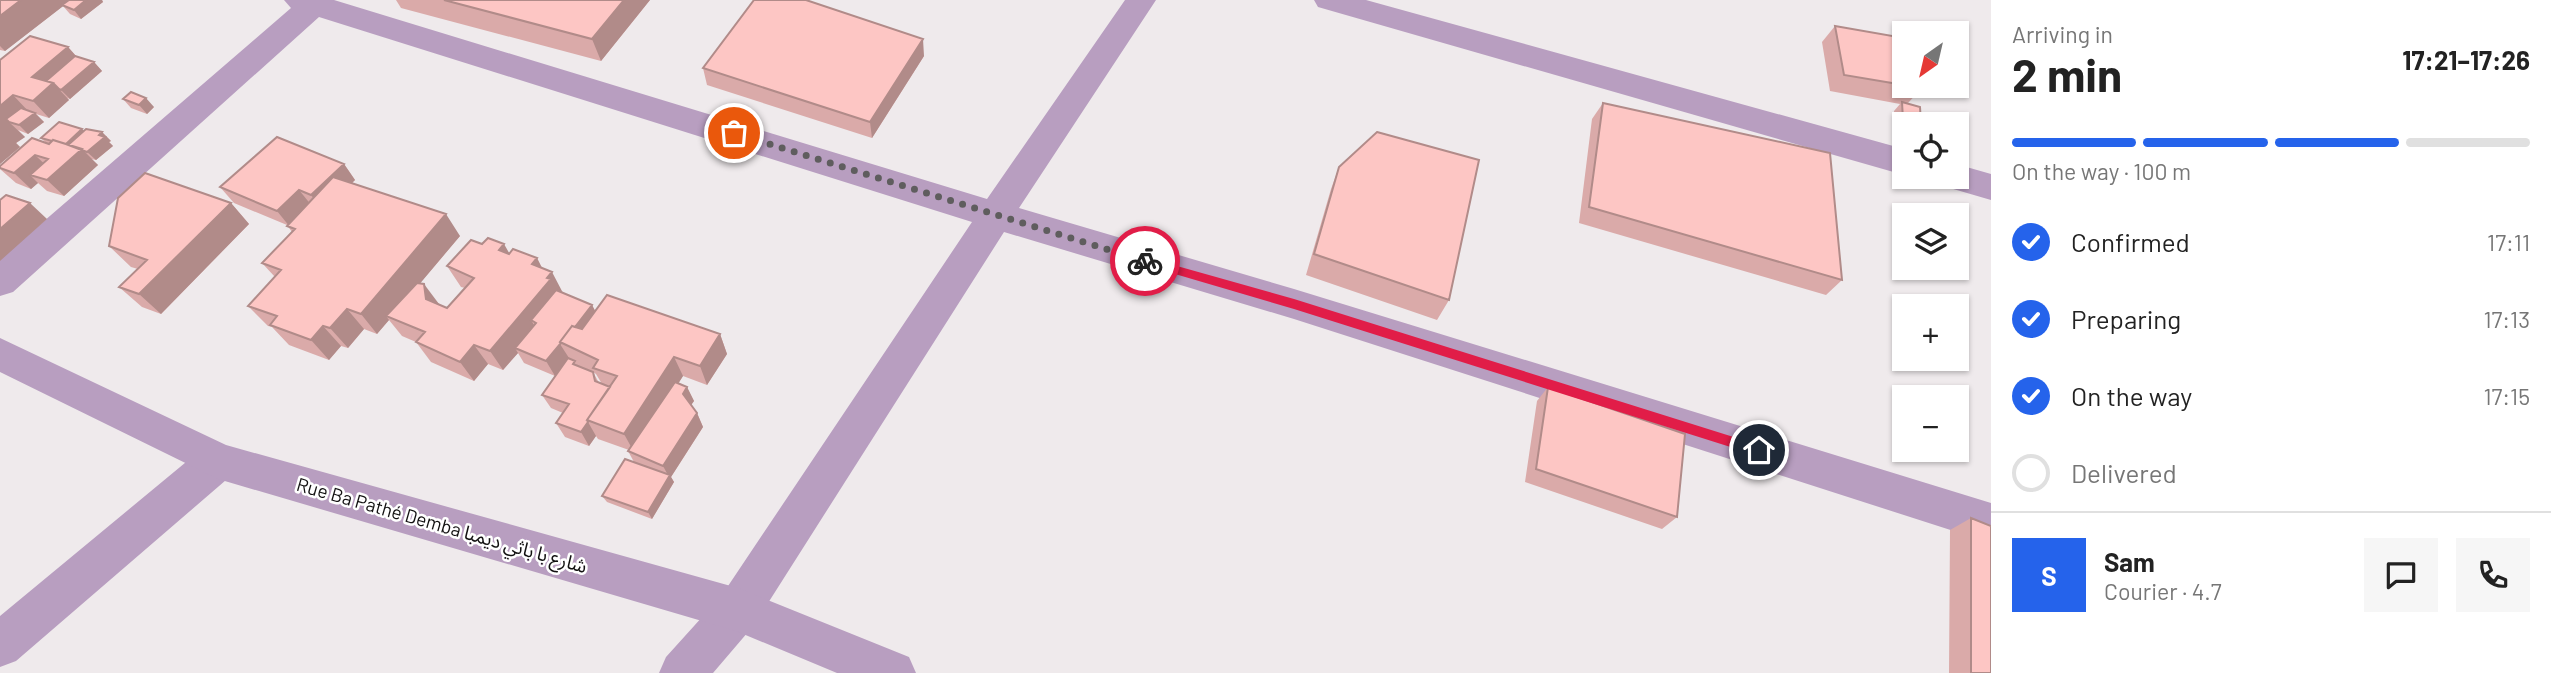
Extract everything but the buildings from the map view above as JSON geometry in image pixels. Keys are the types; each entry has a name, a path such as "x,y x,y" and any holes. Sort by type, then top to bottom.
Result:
{"street":[{"path":"682,673 737,610 996,214 1141,0"},
{"path":"1329,0 1892,159"},
{"path":"0,281 311,2 1189,275 1307,308 1991,523"},
{"path":"1969,181 1991,187"},
{"name":"Rue Ba Pathé Demba شارع با باثي ديمبا","path":"0,354 218,461 737,610 893,673"},
{"path":"0,645 218,461"}],"way so far":[{"path":"734,133 1145,261"}],"route":[{"path":"1145,261 1294,304 1759,450"}]}
